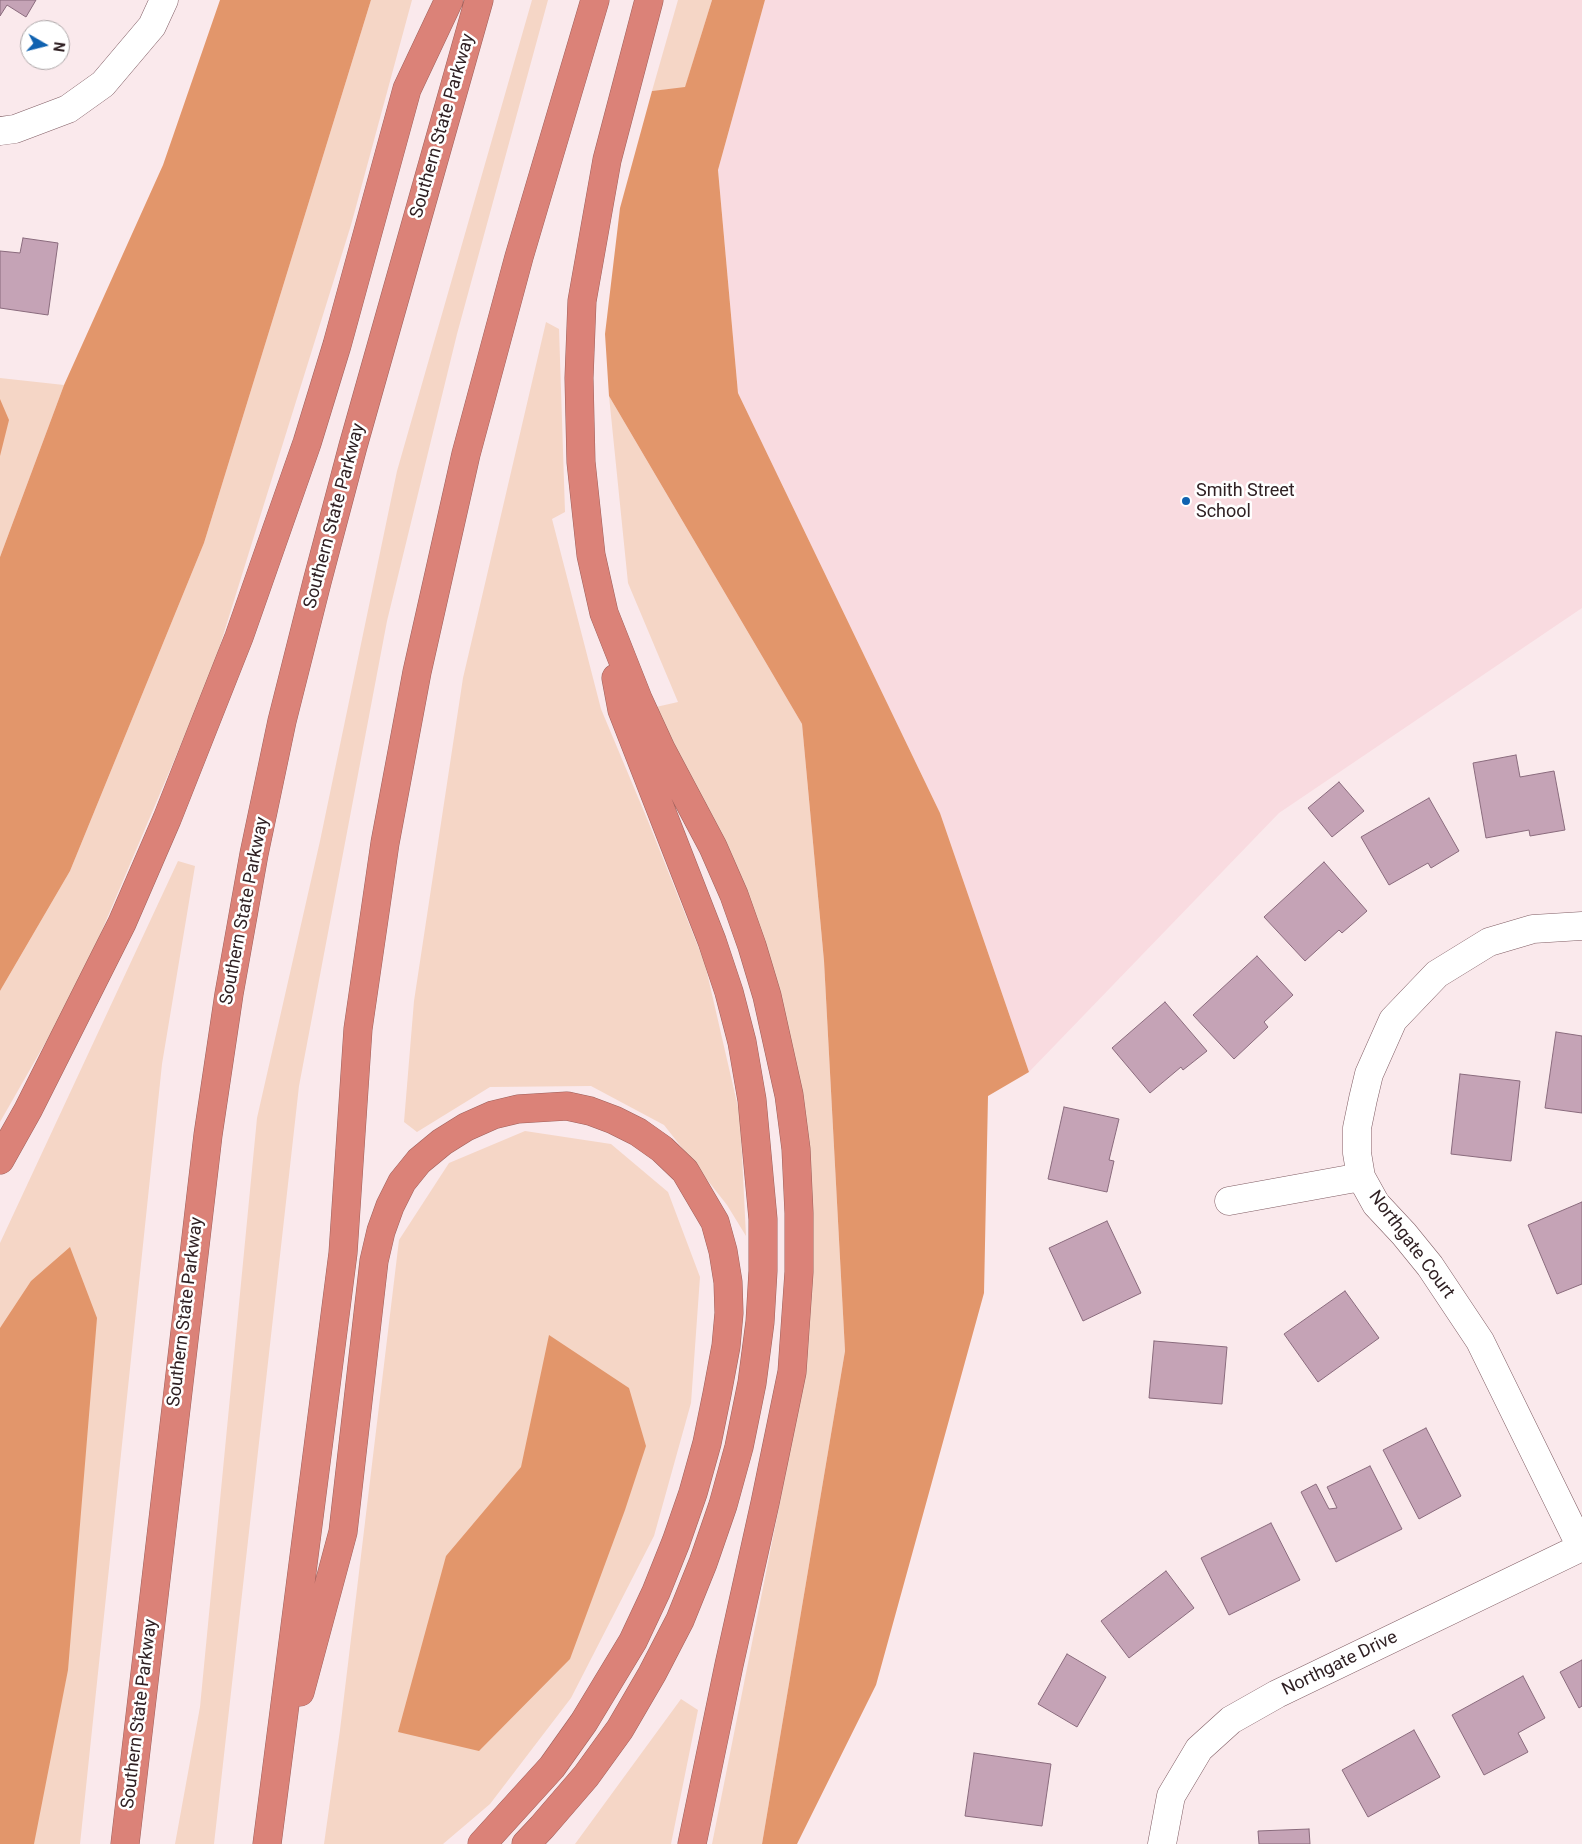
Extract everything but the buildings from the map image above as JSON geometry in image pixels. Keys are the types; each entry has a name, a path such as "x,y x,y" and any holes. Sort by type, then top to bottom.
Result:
{"highway":[{"path":"0,1160 40,1086 122,923 206,722 245,620 307,443 337,345 407,89 449,0"},
{"name":"Southern State Parkway","path":"124,1844 202,1181 227,1004 254,854 282,721 317,582 353,446 479,0"},
{"path":"267,1844 343,1253 358,1030 385,843 417,672 466,454 519,257 596,0"},
{"path":"526,1844 586,1776 620,1729 652,1674 680,1620 723,1505 739,1447 752,1383 763,1280 763,1219 758,1155 752,1100 742,1042 729,992 712,941 622,710 591,555 581,462 579,378 582,301 608,160 648,0"},
{"path":"604,613 638,699 661,750 714,847 734,895 752,946 771,1014 789,1095 796,1148 799,1272 792,1372 766,1504 729,1665 692,1844"},
{"path":"273,1794 344,1532 374,1261 381,1231 390,1206 402,1182 419,1161 442,1142 466,1127 492,1115 518,1108 567,1106 590,1111 638,1132 662,1149 685,1171 700,1196 715,1222 723,1251 729,1313 726,1346 707,1442 693,1493 656,1592 633,1640 584,1722 552,1767 482,1844"}],"street":[{"path":"0,131 16,129 68,109 103,84 152,26 164,0"},
{"name":"Northgate Court","path":"1581,1547 1480,1341 1430,1266 1376,1204 1362,1177 1357,1153 1358,1128 1363,1099 1370,1074 1393,1020 1437,974 1489,942 1533,929 1582,926"},
{"path":"1229,1201 1362,1177"},
{"name":"Northgate Drive","path":"1162,1844 1171,1796 1199,1749 1231,1720 1277,1694 1581,1547"}],"shaded area":[{"path":"220,0 371,0 204,543 70,871 0,991 0,557 64,385 163,165"},
{"path":"371,0 412,0 351,225 212,671 80,982 0,1122 0,991 70,871 204,543"},
{"path":"532,0 548,0 457,334 387,621 299,1086 214,1844 175,1844 200,1707 257,1118 320,841 397,471"},
{"path":"678,0 712,0 685,88 652,91"},
{"path":"712,0 765,0 718,170 738,393 940,813 1029,1072 988,1096 984,1293 876,1685 797,1844 762,1844 845,1351 824,961 802,724 609,396 605,334 620,208 652,91 685,87"},
{"name":"Smith Street School","path":"765,0 1582,0 1582,608 1279,813 1029,1072 940,813 738,393 718,170"},
{"path":"546,322 559,329 565,512 552,519 601,709 705,964 740,1116 746,1236 727,1205 664,1125 591,1086 490,1087 417,1132 404,1122 414,1001 463,678"},
{"path":"0,378 64,385 0,557"},
{"path":"609,396 802,724 824,961 845,1351 762,1844 712,1844 786,1472 812,1274 790,1036 730,864 656,707 678,702 628,583"},
{"path":"0,399 9,420 0,456"},
{"path":"178,861 195,866 162,1064 80,1844 0,1844 0,1243"},
{"path":"525,1131 611,1144 668,1192 700,1277 691,1403 654,1536 571,1698 490,1804 443,1844 324,1844 340,1730 399,1240 449,1163"},
{"path":"70,1247 97,1318 68,1670 34,1844 0,1844 0,1328 31,1281"},
{"path":"549,1335 629,1388 646,1446 625,1510 570,1659 479,1751 398,1732 446,1556 521,1467"},
{"path":"681,1699 698,1710 671,1844 575,1844"}],"place":[{"name":"Smith Street School","path":"1186,501"}]}
